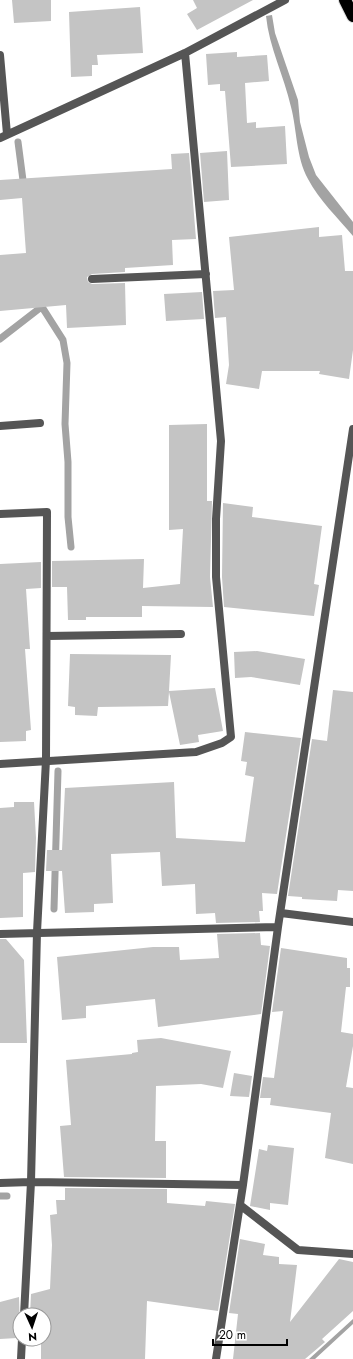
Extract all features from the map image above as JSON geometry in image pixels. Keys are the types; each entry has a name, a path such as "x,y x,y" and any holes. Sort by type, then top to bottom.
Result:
{"highway":[{"path":"345,0 353,16"}],"street":[{"path":"0,55 3,136 185,54 285,0"},
{"path":"0,764 196,752 222,743 231,737 232,728 216,577 216,519 221,441 185,54"},
{"path":"92,279 206,274"},
{"path":"0,426 40,423"},
{"path":"216,1359 243,1185 278,927 353,429"},
{"path":"0,514 47,512 46,760 36,932 31,1182 24,1307"},
{"path":"47,636 181,634"},
{"path":"281,912 353,922"},
{"path":"0,934 278,927"},
{"path":"0,1183 31,1182 243,1185"},
{"path":"240,1205 298,1250 353,1254"},
{"path":"21,1359 22,1347"}],"shaded area":[{"path":"272,15 275,33 298,100 300,122 309,157 316,175 353,222 353,236 312,187 304,171 299,153 291,107 270,39 266,16"},
{"path":"353,1319 353,1324 315,1359 309,1359"}],"building":[{"path":"12,0 51,0 51,21 14,23"},
{"path":"193,0 253,0 197,30 187,14 197,8"},
{"path":"140,7 143,53 97,55 98,65 92,65 92,76 71,77 69,12"},
{"path":"237,52 237,57 267,55 269,81 245,83 247,123 256,122 256,128 285,126 287,164 231,167 225,91 220,91 220,84 208,85 206,54"},
{"path":"227,151 229,200 204,202 200,153"},
{"path":"189,153 196,239 172,240 173,265 125,268 125,272 92,274 87,277 88,282 92,284 125,283 126,325 67,328 66,305 0,311 0,255 26,253 22,198 0,200 0,180 172,169 171,154"},
{"path":"319,227 319,237 342,235 345,271 353,271 353,350 349,379 319,374 320,371 262,371 259,389 226,384 229,365 226,317 215,318 213,291 234,290 229,237"},
{"path":"202,292 204,319 166,321 164,294"},
{"path":"207,424 207,501 212,501 210,577 213,607 142,606 142,617 86,617 86,620 68,620 67,587 52,587 52,561 144,559 143,588 180,584 183,529 169,530 169,425"},
{"path":"223,503 253,507 252,517 322,526 314,584 319,585 314,616 224,607 222,577"},
{"path":"41,562 41,588 26,589 30,649 25,649 31,730 26,731 26,741 0,742 0,564"},
{"path":"257,651 305,659 300,685 251,677 235,678 234,652"},
{"path":"70,654 171,655 169,691 215,688 223,731 198,735 199,742 180,745 169,692 168,706 98,707 97,716 75,715 75,707 68,706"},
{"path":"333,690 353,692 353,891 338,890 337,901 302,899 302,897 288,896 312,739 327,741"},
{"path":"245,732 301,738 277,894 262,893 263,911 259,911 260,922 216,923 215,913 196,914 195,884 162,886 160,852 111,854 113,903 94,904 94,912 65,913 62,871 46,871 47,850 62,850 65,788 174,782 176,838 245,842 254,777 245,775 247,762 241,761"},
{"path":"14,802 34,802 36,838 35,872 23,873 23,917 0,918 0,808 14,807"},
{"path":"260,933 261,945 270,946 261,1014 158,1027 155,999 86,1006 86,1018 62,1020 57,957 153,947 179,947 180,960 219,958 217,934"},
{"path":"0,939 6,939 24,960 27,1043 0,1043"},
{"path":"281,948 347,958 347,968 350,968 350,987 346,987 341,1032 353,1034 353,1046 346,1087 353,1088 353,1164 325,1158 331,1113 270,1105 271,1098 260,1098 263,1077 274,1078 283,1011 272,1012"},
{"path":"161,1038 231,1051 223,1088 201,1084 156,1086 155,1141 166,1141 166,1178 64,1177 60,1126 71,1125 66,1060 132,1054 138,1052 137,1040"},
{"path":"234,1073 252,1076 249,1097 230,1096"},
{"path":"268,1145 294,1148 288,1205 270,1203 270,1210 250,1206 259,1149 267,1151"},
{"path":"65,1188 167,1189 167,1203 205,1206 206,1201 235,1204 218,1311 147,1301 145,1359 41,1359 41,1347 52,1347 52,1307 30,1307 31,1294 50,1289 52,1245 50,1215 57,1214 56,1200 65,1200"},
{"path":"240,1239 265,1244 263,1255 279,1257 279,1264 297,1265 290,1322 339,1259 353,1262 353,1311 322,1339 325,1342 305,1359 233,1359 238,1314 229,1313"},
{"path":"19,1297 19,1307 12,1307 12,1338 0,1339 0,1302"}],"waterway":[{"path":"18,142 24,188"},
{"path":"41,299 42,307 63,340 67,363 65,424 68,462 68,517 71,547"},
{"path":"0,339 40,308"},
{"path":"54,909 58,771"},
{"path":"0,1196 7,1196"}]}
